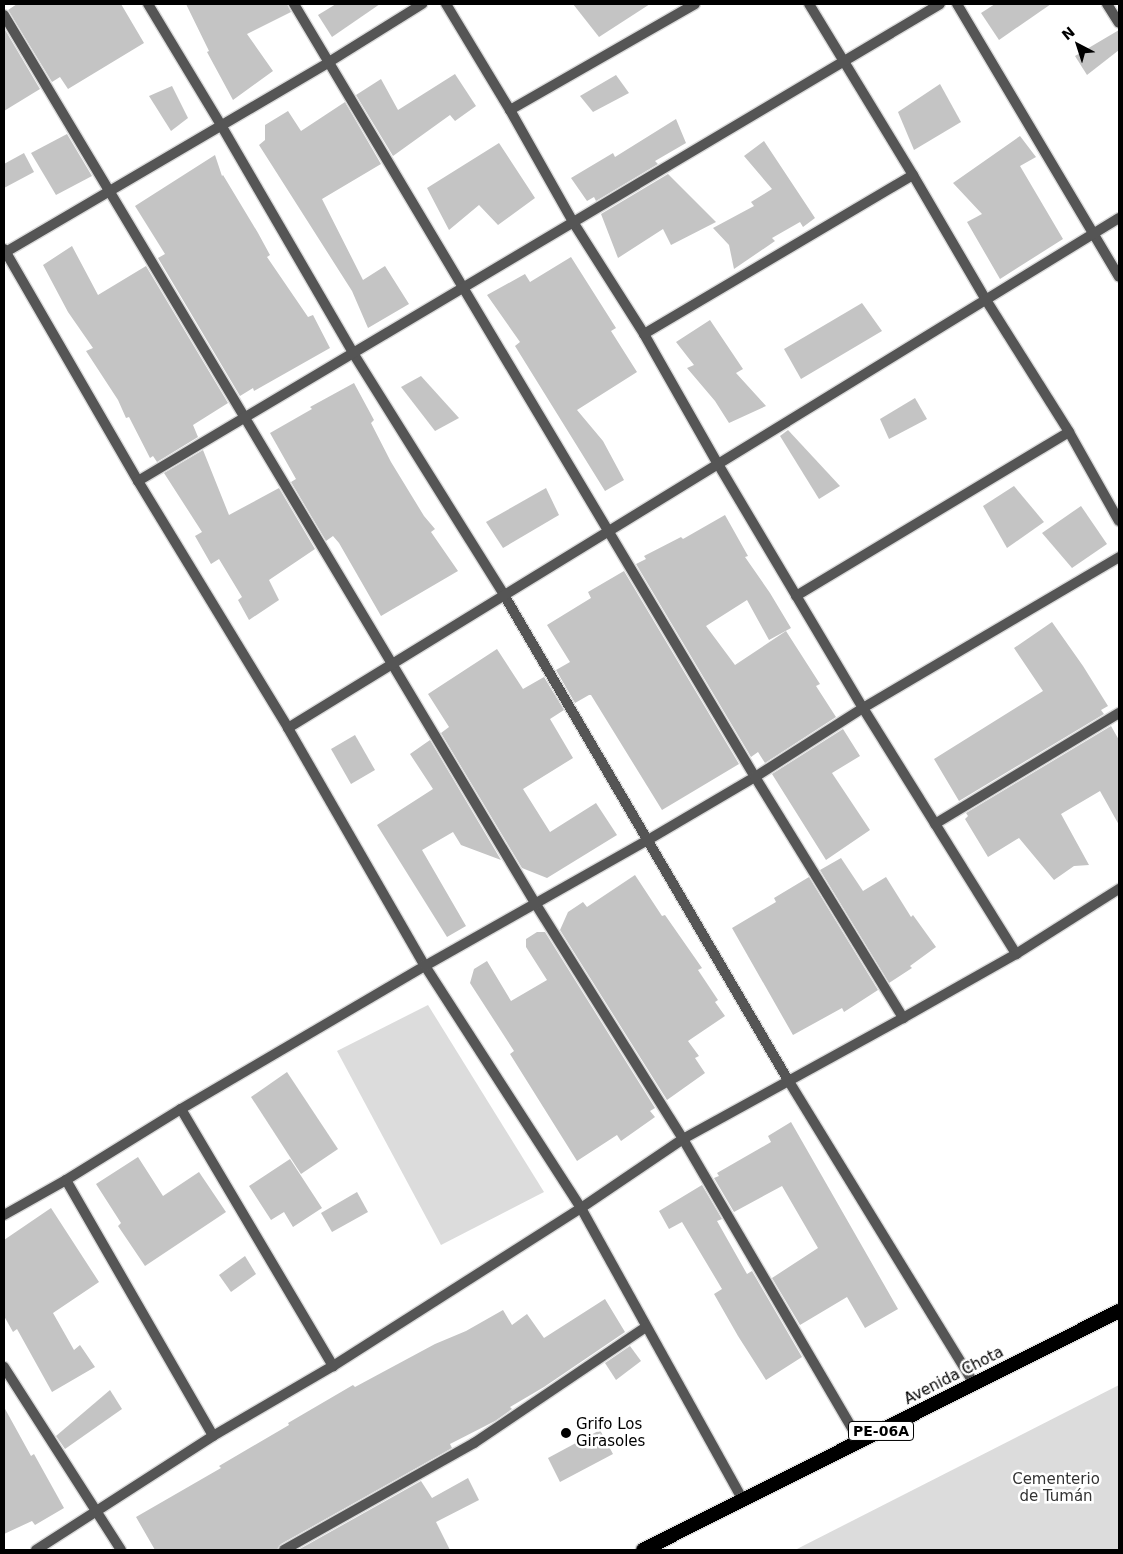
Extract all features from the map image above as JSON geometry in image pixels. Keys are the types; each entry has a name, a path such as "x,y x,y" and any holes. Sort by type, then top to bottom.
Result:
{"highway":[{"name":"Avenida Chota","path":"643,1550 1119,1311"}],"street":[{"path":"148,4 221,125 353,353 504,595 788,1080 974,1383"},
{"path":"294,4 755,777 903,1018"},
{"path":"422,4 329,62 111,192 4,251 138,481 288,728 425,966 581,1208 646,1328 744,1500"},
{"path":"446,4 510,110 573,222 644,334 718,464 863,708 1016,954"},
{"path":"510,110 695,4"},
{"path":"809,4 914,175 986,300 1069,432 1119,521"},
{"path":"138,481 940,4"},
{"path":"957,4 1119,277"},
{"path":"1107,4 1119,23"},
{"path":"4,16 535,903 683,1139 860,1442"},
{"path":"644,334 914,175"},
{"path":"288,728 1119,218"},
{"path":"796,596 1069,432"},
{"path":"4,1215 425,966 755,777 863,708 1119,557"},
{"path":"936,824 1119,713"},
{"path":"36,1550 97,1513 214,1436 333,1366 581,1208 683,1139 1016,954 1119,889"},
{"path":"181,1109 333,1366"},
{"path":"66,1180 214,1436"},
{"path":"284,1550 474,1443 646,1328"},
{"path":"4,1368 121,1550"}],"green space":[{"path":"428,1005 544,1192 441,1245 337,1051"},
{"name":"Cementerio de Tumán","path":"1119,1385 1119,1550 795,1550"}],"building":[{"path":"17,4 121,4 144,43 68,89 60,77 52,82 8,10"},
{"path":"186,4 287,4 291,12 247,34 273,71 233,100 207,52 209,51"},
{"path":"336,4 380,4 332,37 318,15"},
{"path":"573,4 650,4 599,37"},
{"path":"995,4 1051,4 999,40 981,13"},
{"path":"4,28 40,89 4,111"},
{"path":"1119,30 1119,50 1087,75 1075,56"},
{"path":"455,74 476,106 455,121 450,115 393,156 356,95 381,79 398,110"},
{"path":"616,75 629,93 593,112 580,96"},
{"path":"940,84 961,122 914,150 898,112"},
{"path":"172,86 188,118 171,131 149,96"},
{"path":"345,102 381,164 322,199 363,280 385,266 409,304 368,328 352,291 259,145 265,140 265,125 288,111 301,131"},
{"path":"676,119 686,143 655,161 658,164 596,201 594,197 587,201 571,178 613,153 615,157"},
{"path":"67,134 92,176 56,195 31,153"},
{"path":"1020,136 1036,157 1020,166 1063,239 1000,279 967,222 982,214 953,183"},
{"path":"764,141 815,218 803,227 800,222 772,238 775,241 734,269 729,245 713,228 754,206 751,202 772,189 744,156"},
{"path":"499,143 535,198 498,225 479,205 449,230 427,188"},
{"path":"24,153 34,172 4,188 4,164"},
{"path":"215,155 222,176 270,255 267,257 308,317 313,315 330,348 254,391 253,388 240,396 158,258 165,254 135,206"},
{"path":"668,174 716,222 671,245 663,229 618,258 601,214"},
{"path":"72,246 98,295 146,266 228,403 193,425 198,437 157,462 153,456 150,458 129,417 126,418 118,400 86,351 93,348 68,312 43,265"},
{"path":"571,257 616,328 611,331 637,372 577,410 603,441 624,480 605,491 515,346 520,342 487,295 525,274 530,282"},
{"path":"862,303 882,331 801,379 784,349"},
{"path":"710,320 743,369 736,373 766,406 729,423 715,401 687,368 694,365 676,342"},
{"path":"421,376 459,418 435,431 401,387"},
{"path":"354,383 374,420 371,423 391,462 424,516 435,529 431,532 458,571 381,616 339,543 333,536 326,541 291,482 296,479 270,433 312,409 310,407"},
{"path":"915,398 927,419 889,439 880,419"},
{"path":"788,430 840,486 819,499 780,436"},
{"path":"203,450 229,515 279,488 315,549 269,580 279,600 249,620 238,600 242,597 219,559 211,564 195,536 202,532 164,473"},
{"path":"1014,486 1044,522 1007,548 983,506"},
{"path":"546,488 559,515 503,548 486,522"},
{"path":"1081,506 1107,544 1072,568 1042,533"},
{"path":"725,515 748,556 745,557 791,628 769,640 747,600 706,626 735,665 786,631 820,684 816,686 836,717 765,763 758,752 751,757 636,564 646,559 644,556 681,537 683,539"},
{"path":"624,571 739,764 662,810 591,695 575,703 556,670 570,662 547,625 591,598 588,592"},
{"path":"1052,622 1108,706 1101,710 1104,714 959,801 934,759 1043,691 1014,648"},
{"path":"497,649 523,689 544,677 564,710 550,719 573,758 523,789 550,832 596,803 617,835 547,878 522,868 441,733 449,727 428,694"},
{"path":"1111,726 1119,740 1119,825 1100,791 1061,814 1089,865 1074,866 1054,880 1019,838 988,857 965,819 968,816 966,813"},
{"path":"843,729 860,756 832,773 870,830 826,860 772,774"},
{"path":"355,735 375,770 351,784 331,749"},
{"path":"430,740 501,860 461,845 453,832 422,850 466,926 447,937 377,825 433,789 410,754"},
{"path":"841,858 863,891 886,877 911,917 913,915 936,947 910,966 912,968 889,983 820,870"},
{"path":"635,875 662,916 665,915 702,968 698,970 718,1000 715,1002 725,1016 688,1041 699,1056 695,1058 705,1073 667,1100 560,930 568,912 583,902 587,907"},
{"path":"809,877 878,990 844,1012 842,1008 793,1035 732,928 776,902 774,898"},
{"path":"537,932 545,932 655,1108 650,1111 655,1117 621,1141 617,1135 577,1161 510,1054 514,1051 470,983 474,969 487,961 511,1001 547,980 526,947 526,939"},
{"path":"287,1072 338,1149 301,1174 251,1097"},
{"path":"791,1122 898,1309 865,1328 847,1297 800,1325 772,1278 818,1248 782,1186 734,1212 714,1178 719,1176 717,1173 771,1142 768,1136"},
{"path":"138,1157 163,1196 199,1172 226,1212 145,1266 118,1226 121,1223 96,1184"},
{"path":"290,1159 322,1208 293,1227 284,1212 271,1220 249,1186"},
{"path":"702,1185 722,1219 717,1221 747,1274 752,1271 802,1357 766,1380 714,1294 722,1289 682,1222 669,1229 659,1211"},
{"path":"357,1192 368,1212 332,1232 321,1213"},
{"path":"51,1208 99,1282 53,1313 74,1350 80,1345 95,1367 52,1392 17,1329 13,1332 4,1316 4,1240"},
{"path":"245,1256 256,1274 231,1292 219,1275"},
{"path":"605,1299 625,1332 544,1387 510,1407 512,1409 495,1421 450,1444 452,1448 281,1544 277,1550 155,1550 136,1517 221,1468 219,1466 353,1385 355,1387 435,1344 466,1331 503,1310 512,1325 527,1314 544,1338"},
{"path":"630,1346 641,1361 616,1380 605,1363"},
{"path":"110,1390 122,1409 65,1449 56,1436"},
{"path":"4,1407 31,1456 34,1454 64,1508 35,1525 32,1521 4,1534"},
{"path":"600,1430 613,1454 560,1482 548,1458"},
{"path":"468,1478 479,1500 436,1522 450,1550 298,1550 421,1481 432,1498"}],"place":[{"name":"Grifo Los Girasoles","path":"566,1433"}]}
